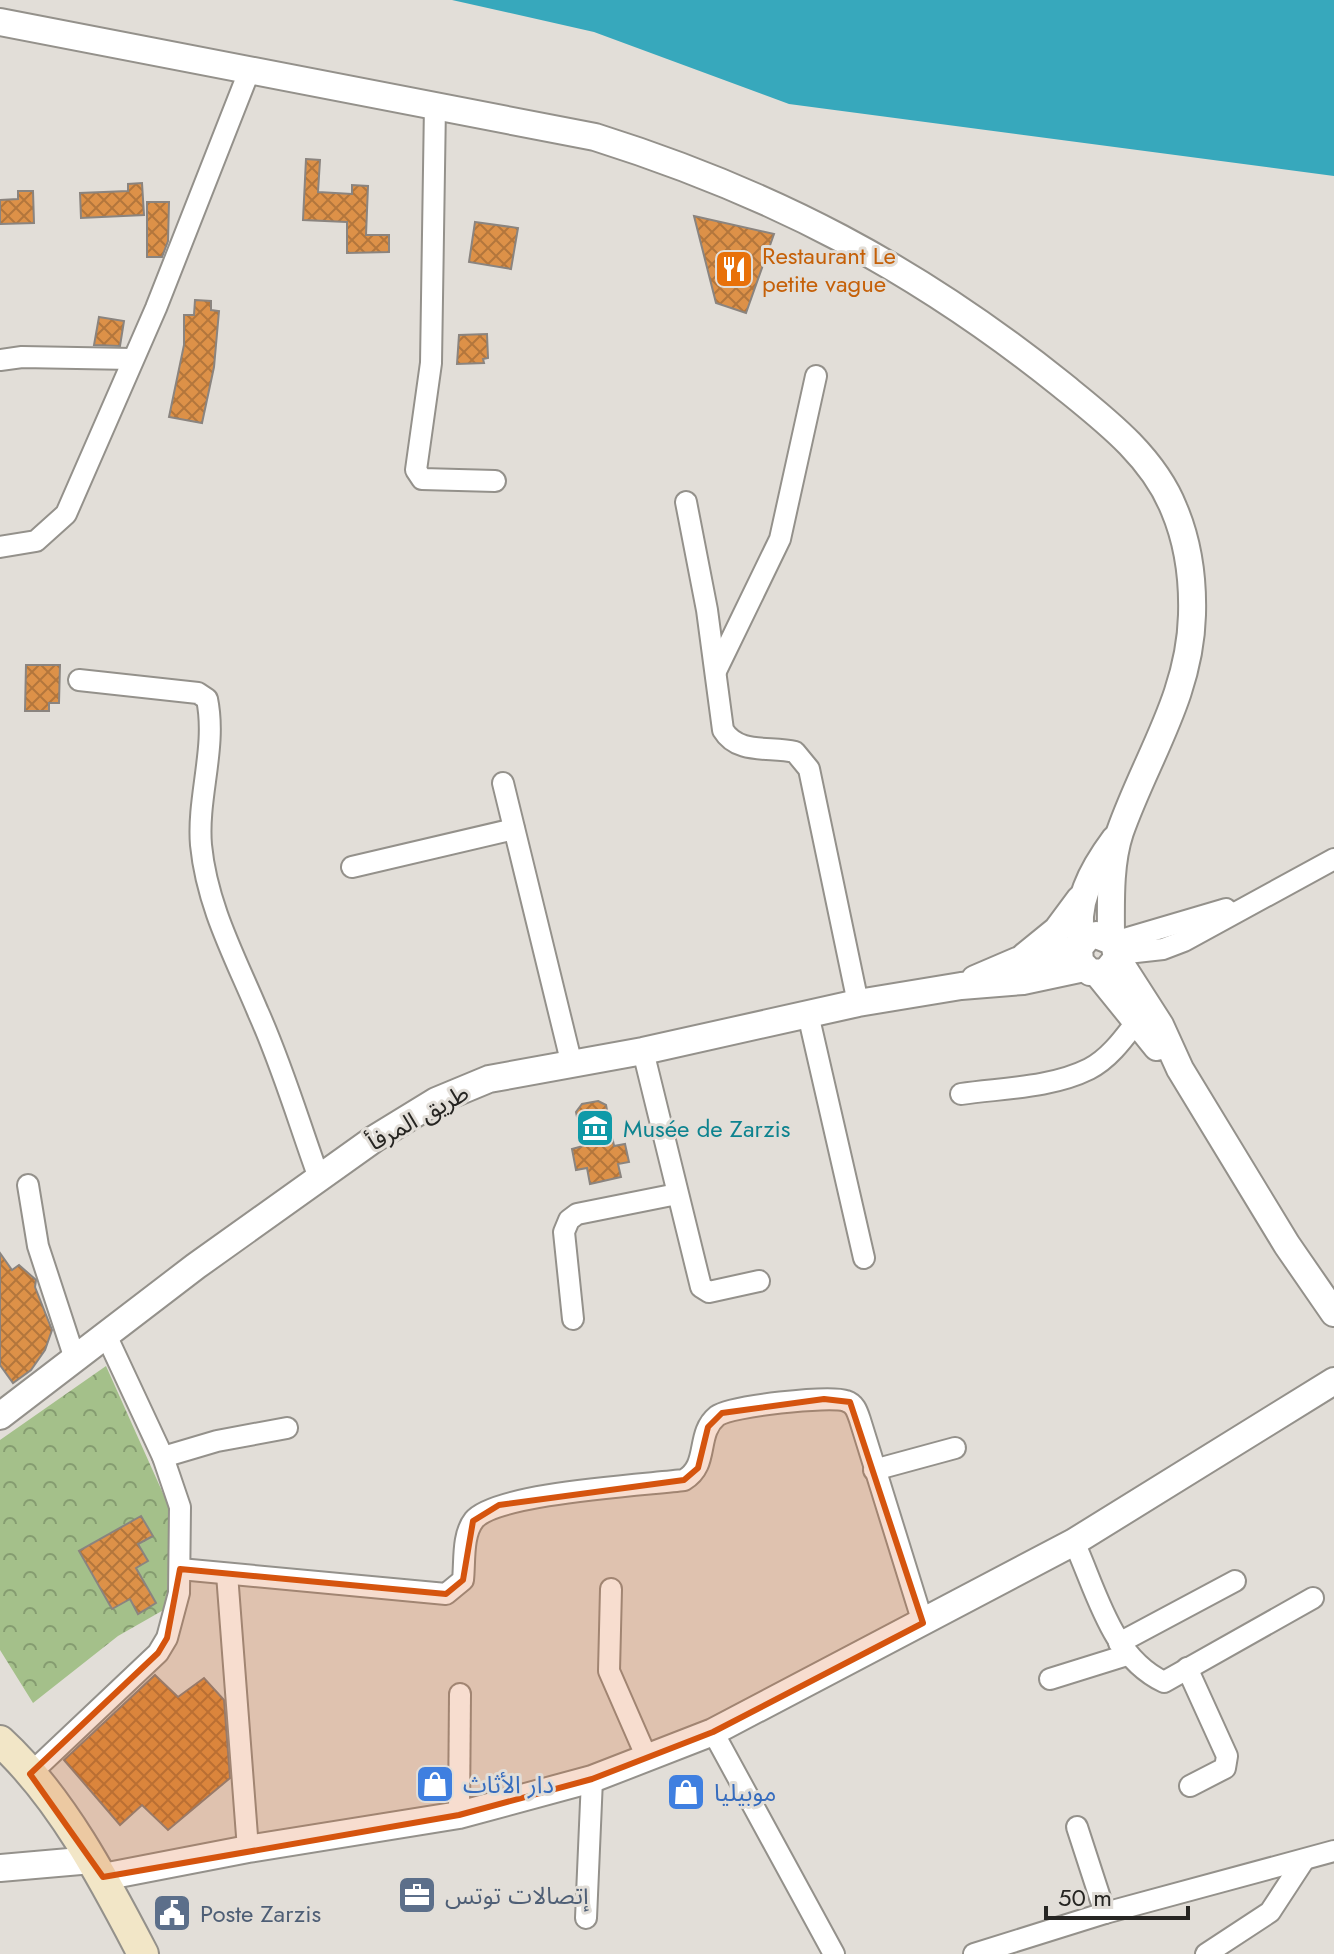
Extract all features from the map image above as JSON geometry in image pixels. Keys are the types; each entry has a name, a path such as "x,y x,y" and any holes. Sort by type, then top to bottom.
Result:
{"main road":[{"path":"2,1744 30,1774 98,1868 143,1954"}],"street":[{"path":"0,22 595,137 681,164 754,195 871,252 997,333 1111,424 1136,450 1174,508 1191,574 1192,616 1188,659 1173,712 1120,833 1086,889 1057,930 1017,961 961,986"},
{"path":"0,547 36,541 66,514 186,234 250,69"},
{"path":"435,105 431,363 416,470 422,479 495,481"},
{"path":"0,360 22,357 132,359"},
{"path":"716,671 780,539 816,376"},
{"path":"686,502 716,671 723,730 728,739 746,747 795,752 809,769 858,1003"},
{"path":"79,680 198,693 207,699 201,844 211,898 230,953 259,1013 319,1178"},
{"path":"503,783 572,1065"},
{"path":"352,867 514,829"},
{"path":"1120,833 1100,953 1160,1025 1180,1069 1287,1245 1334,1313"},
{"path":"1017,961 1163,949 1206,930 1249,903 1334,859"},
{"path":"1086,889 1078,916 1137,1021 1180,1069"},
{"path":"961,986 1023,981 1100,953"},
{"name":"طريق المرفأ","path":"0,1416 319,1178 436,1101 489,1079 643,1051 858,1003 961,986"},
{"path":"808,1014 864,1258"},
{"path":"961,1094 1064,1079 1091,1068 1117,1047 1137,1021"},
{"path":"643,1051 701,1287 709,1292 759,1281"},
{"path":"28,1185 38,1246 75,1359"},
{"path":"573,1319 564,1232 569,1220 577,1214 677,1194"},
{"path":"30,1774 158,1653 167,1638 179,1593 180,1507 163,1457 106,1335"},
{"path":"0,1868 98,1868 248,1849 459,1815 592,1779 713,1732 923,1623 1074,1542 1334,1381"},
{"path":"180,1569 446,1594 463,1580 468,1531 481,1513 499,1505 533,1498 684,1480 698,1468 703,1438 714,1418 737,1410 824,1399 850,1402 860,1420 923,1623"},
{"path":"163,1457 217,1441 287,1428"},
{"path":"874,1470 955,1448"},
{"path":"1074,1542 1123,1649 1147,1673 1164,1682 1313,1598"},
{"path":"227,1574 248,1849"},
{"path":"1050,1679 1123,1649 1235,1581"},
{"path":"611,1589 609,1671 647,1758"},
{"path":"1187,1668 1227,1756 1225,1768 1190,1786"},
{"path":"459,1815 460,1694"},
{"path":"713,1732 834,1954"},
{"path":"586,1918 592,1779"},
{"path":"1077,1827 1105,1913"},
{"path":"974,1954 1105,1913 1334,1851"},
{"path":"1206,1954 1270,1912 1304,1860"}],"highlighted area":[{"path":"824,1399 850,1402 923,1623 713,1732 592,1779 459,1815 103,1877 30,1774 158,1653 167,1638 180,1569 446,1594 463,1580 473,1521 499,1505 684,1480 698,1468 708,1427 722,1413"}],"green space":[{"path":"106,1366 170,1509 167,1608 118,1636 33,1703 0,1650 0,1440"}],"water":[{"path":"452,0 1334,0 1334,176 789,104 594,32"}],"building":[{"path":"306,159 320,160 318,192 352,194 352,185 368,186 366,235 389,235 389,252 347,253 347,222 303,220"},
{"path":"142,183 144,215 81,218 80,193 128,191 128,184"},
{"path":"18,191 33,191 34,223 0,224 0,200 18,199"},
{"path":"147,202 169,202 168,241 162,257 147,257"},
{"name":"Restaurant Le petite vague","path":"694,216 774,234 746,313 716,303"},
{"path":"475,222 518,228 511,269 469,262"},
{"path":"195,300 211,301 211,310 219,311 214,367 202,423 169,417 184,345 184,315 194,315"},
{"path":"99,317 124,321 120,346 94,345"},
{"path":"487,334 488,358 483,359 484,363 457,364 459,335"},
{"path":"26,665 60,665 59,703 49,703 49,711 25,711"},
{"name":"Musée de Zarzis","path":"598,1101 606,1105 614,1146 625,1144 629,1162 618,1164 621,1177 590,1184 587,1168 576,1170 572,1149 583,1146 576,1112 582,1104"},
{"path":"0,1253 12,1270 19,1265 36,1280 35,1287 52,1330 45,1350 31,1370 13,1383 0,1365"},
{"path":"141,1516 153,1536 138,1544 148,1561 136,1568 156,1603 138,1614 130,1599 112,1609 79,1551"},
{"path":"155,1675 178,1697 204,1678 224,1700 230,1778 168,1830 142,1805 120,1825 64,1760"}],"place":[{"name":"Restaurant Le petite vague","path":"734,269"},
{"name":"Musée de Zarzis","path":"595,1128"},
{"name":"دار الأثاث","path":"435,1784"},
{"name":"موبيليا","path":"686,1792"},
{"name":"إتصالات توتس","path":"417,1895"},
{"name":"Poste Zarzis","path":"172,1913"}]}
